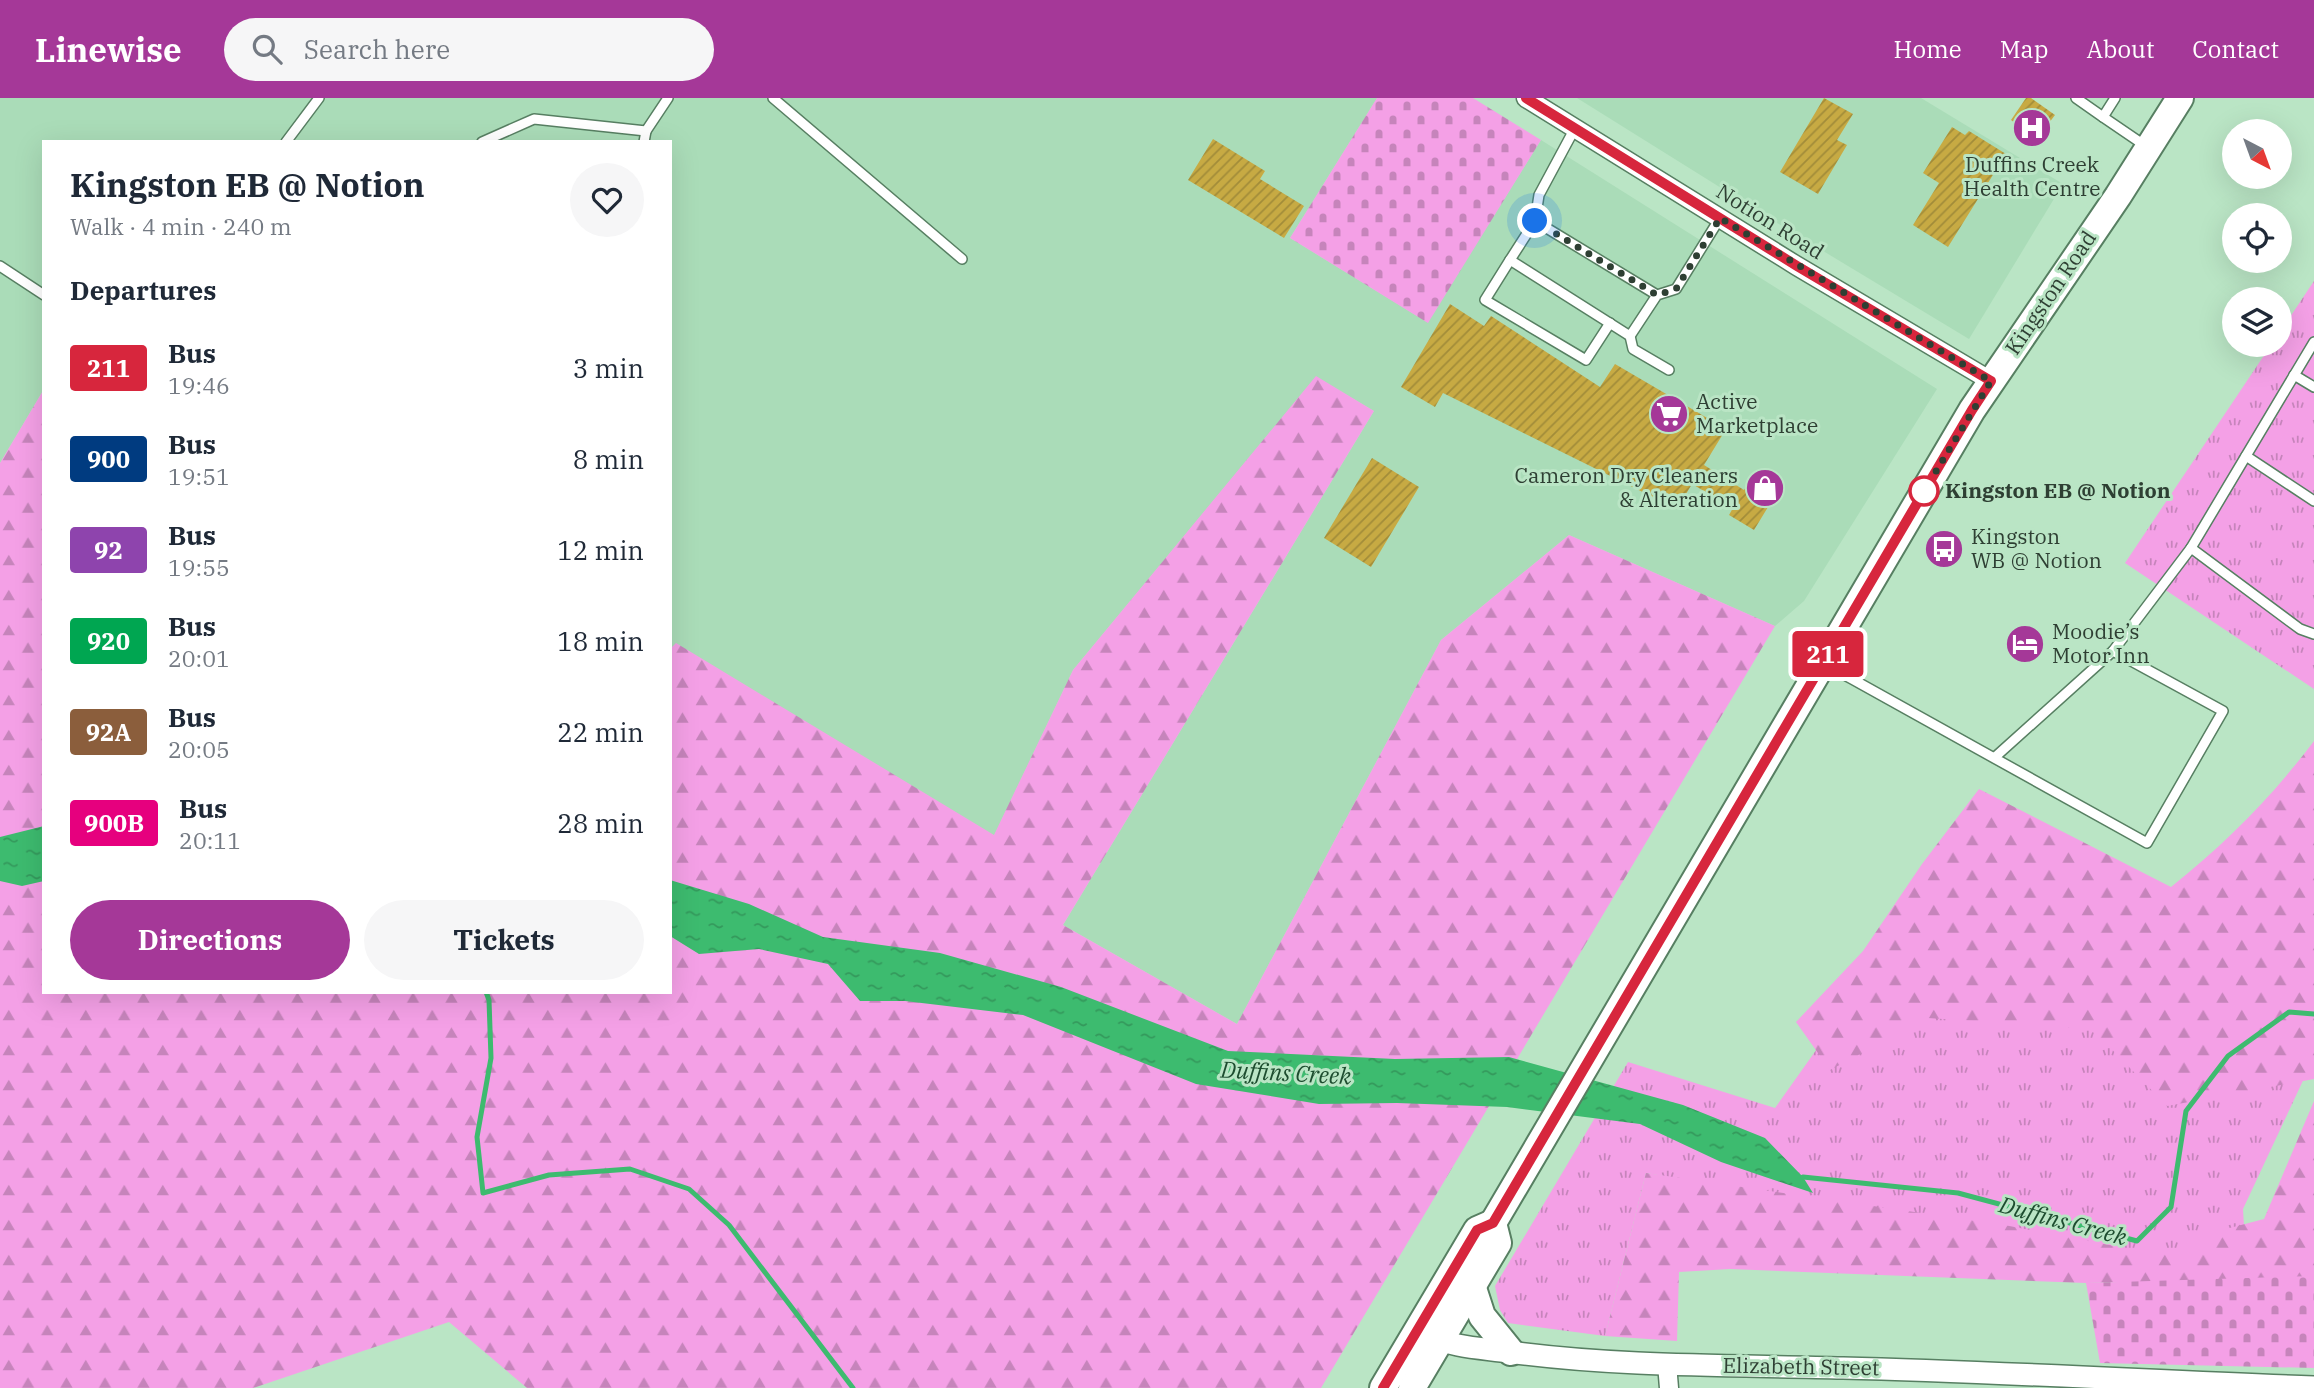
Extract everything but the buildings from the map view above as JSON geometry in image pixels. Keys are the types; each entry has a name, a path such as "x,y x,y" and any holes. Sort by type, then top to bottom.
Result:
{"main road":[{"name":"Kingston Road","path":"1493,1223 1972,410 2118,196 2174,102"},
{"path":"1383,1388 1429,1335 1472,1284 1498,1243 1493,1223 1477,1230 1429,1335 1412,1388"},
{"path":"1472,1284 1482,1316 1511,1352"}],"street":[{"name":"Notion Road","path":"1526,98 1991,381"},
{"name":"Elizabeth Street","path":"1429,1335 1459,1346 1545,1358 1845,1368 2183,1385 2314,1387"},
{"path":"1667,1364 1669,1388"}],"lane":[{"path":"288,140 319,98"},
{"path":"644,140 646,131 668,98"},
{"path":"773,98 962,260"},
{"path":"2076,98 2148,148"},
{"path":"2103,117 2115,98"},
{"path":"487,140 534,119 646,131"},
{"path":"1575,128 1539,195 1535,221 1485,300 1586,360 1610,323"},
{"path":"1630,336 1657,295 1676,289 1720,218"},
{"path":"1535,221 1657,295"},
{"path":"1510,260 1630,336 1633,349 1669,370"},
{"path":"0,266 42,294"},
{"path":"1994,758 2113,651 2191,548 2314,342"},
{"path":"2294,374 2314,387"},
{"path":"2246,456 2314,501"},
{"path":"2191,548 2300,629 2314,634"},
{"path":"1823,663 2147,843 2223,711 2113,651"}],"shaded area":[{"path":"0,98 1377,98 1290,238 1427,322 1541,140 1937,389 1804,601 1775,626 1569,535 1441,640 1237,1024 1063,925 1374,411 1316,377 1073,670 994,836 676,644 672,647 672,140 42,140 42,392 0,463"},
{"path":"1577,98 1921,98 2063,184 1969,339"}],"green space":[{"path":"1377,98 1473,98 1541,140 1428,323 1290,238"},
{"path":"2314,281 2314,689 2125,563 2263,357 2292,357 2292,314"},
{"path":"1316,376 1374,411 1063,925 1237,1024 1441,640 1569,535 1775,626 1321,1388 527,1388 449,1322 253,1388 0,1388 0,463 42,392 42,994 672,994 672,647 676,643 994,835 1073,670"},
{"path":"2314,741 2314,1079 2167,1106 2092,1029 1928,1018 1830,1070 1796,1022 1863,951 1922,864 1979,789 2171,887 2247,819"},
{"path":"1846,1008 2105,1009 2314,1057 2243,1209 2247,1278 1646,1173 1605,1336 1508,1323 1500,1310 1495,1286 1628,1062 1775,1108"},
{"path":"2314,1101 2314,1298 2144,1295 2135,1282 2086,1283 1730,1269 1679,1272 1677,1341 1605,1336 1646,1173 2004,1225 2151,1253 2192,1249 2199,1236 2264,1219"},
{"path":"2314,1276 2314,1368 2100,1363 2086,1283"}],"water":[{"path":"42,826 42,881 22,886 0,881 0,837"},
{"name":"Duffins Creek","path":"672,881 749,904 823,937 940,953 1061,987 1228,1051 1395,1059 1509,1057 1683,1105 1765,1138 1803,1177 1813,1193 1721,1162 1640,1124 1507,1107 1397,1103 1319,1104 1196,1084 1023,1015 905,1001 860,1001 828,964 759,949 699,954 672,937"}],"waterway":[{"path":"487,994 491,1058 477,1137 483,1193 549,1175 630,1169 689,1189 729,1225 853,1388"},
{"name":"Duffins Creek","path":"1803,1177 1958,1193 2137,1241 2171,1207 2186,1111 2228,1056 2289,1012 2314,1014"}],"bus line":[{"name":"211","path":"1383,1388 1477,1230 1493,1223 1991,381 1797,266 1526,98"}],"place":[{"name":"Duffins Creek Health Centre","path":"2032,128"},
{"name":"Active Marketplace","path":"1669,414"},
{"name":"Cameron Dry Cleaners & Alteration","path":"1765,488"},
{"name":"Kingston EB @ Notion","path":"1924,491"},
{"name":"Kingston WB @ Notion","path":"1944,549"},
{"name":"Moodie’s Motor Inn","path":"2025,644"}],"route":[{"path":"1535,221 1657,295 1676,289 1720,218 1991,381 1924,491"}]}
